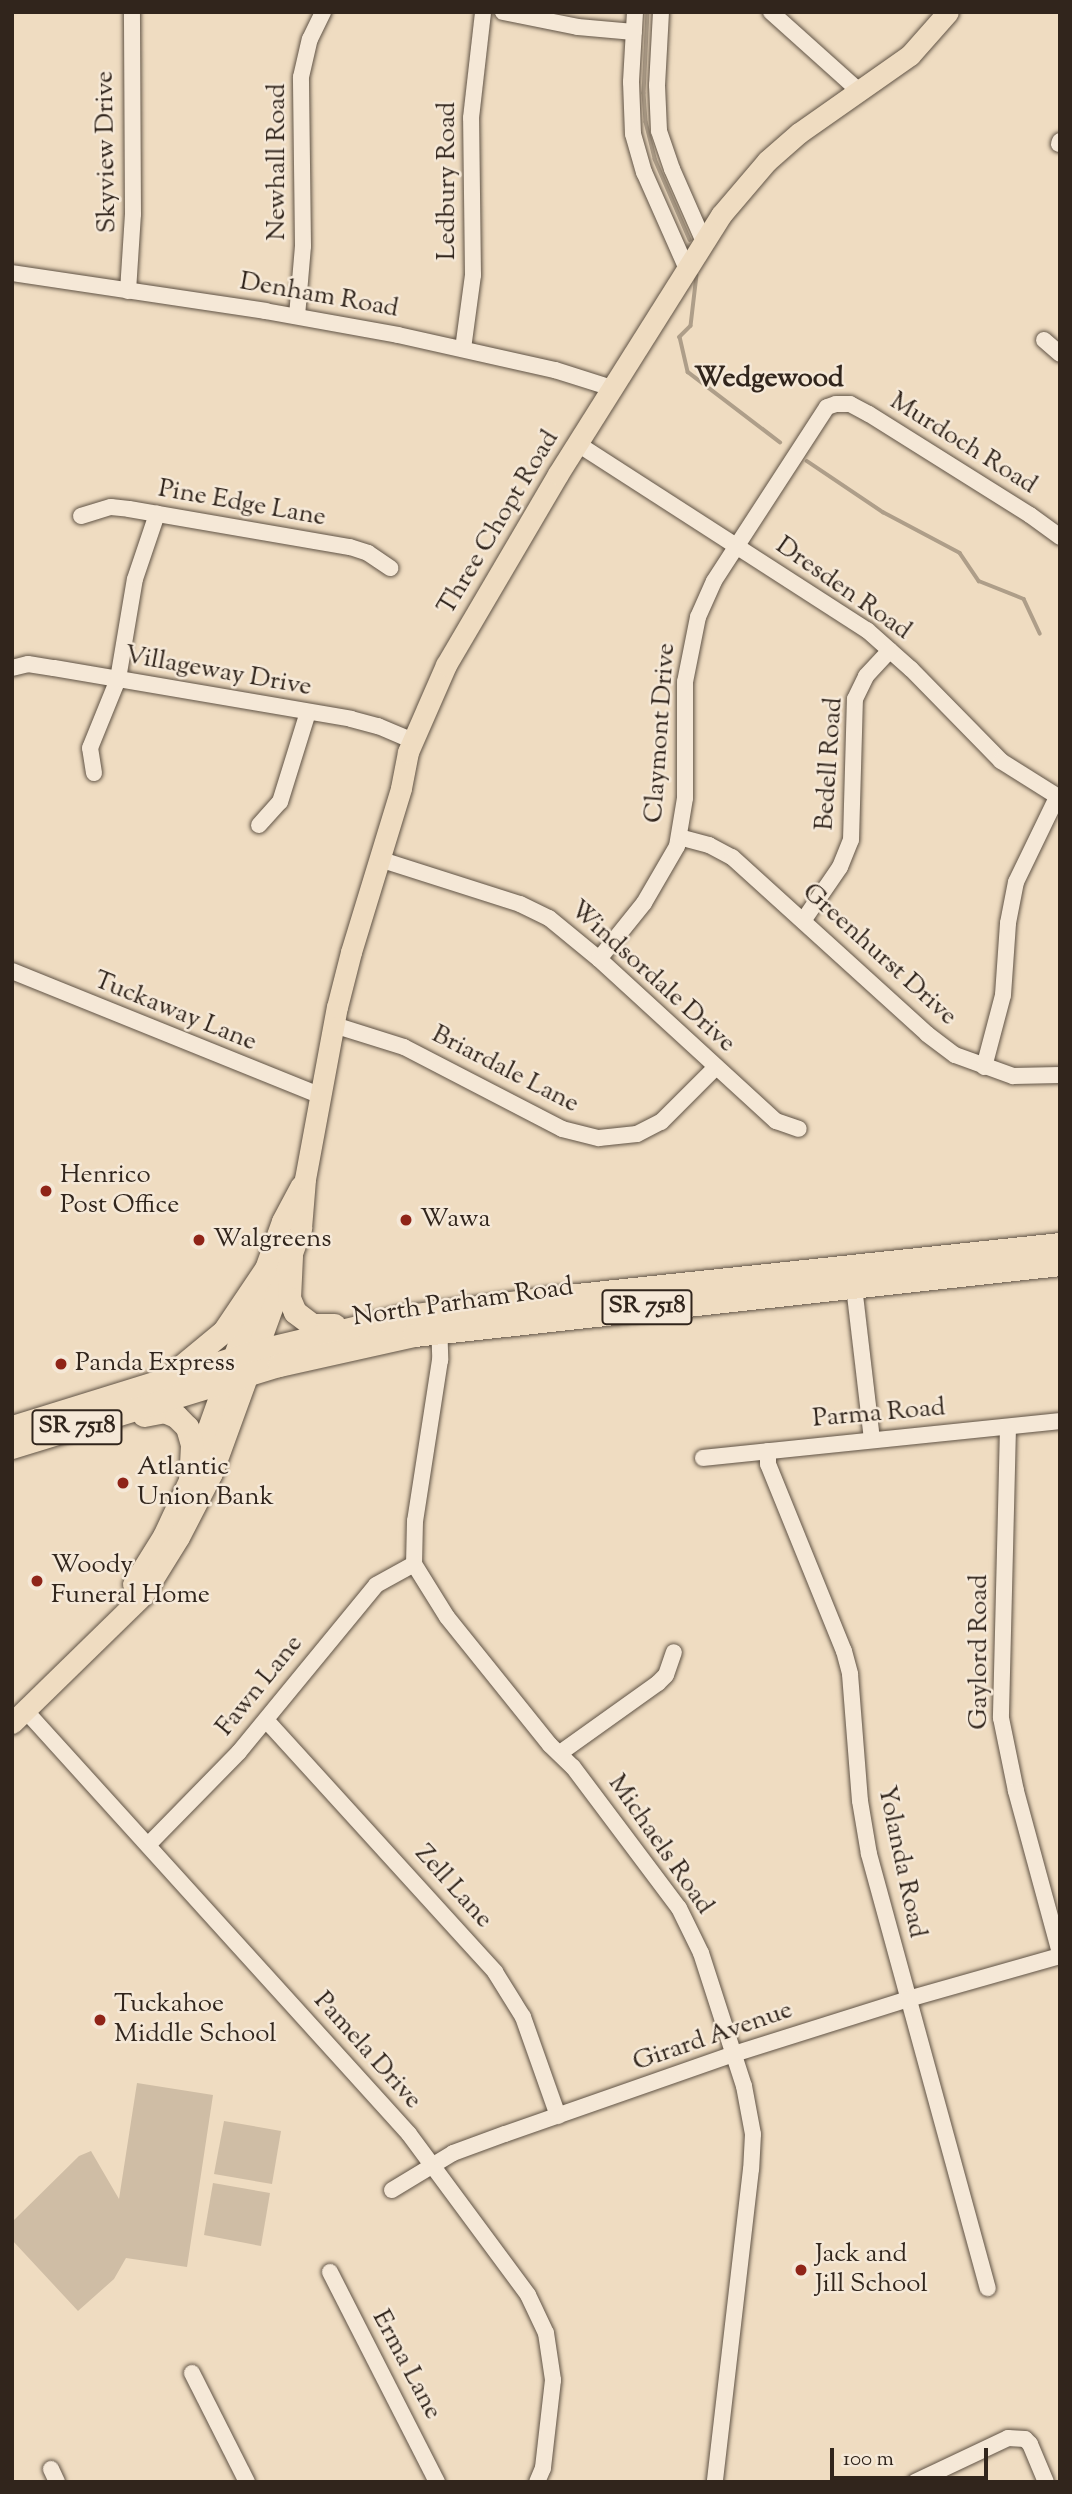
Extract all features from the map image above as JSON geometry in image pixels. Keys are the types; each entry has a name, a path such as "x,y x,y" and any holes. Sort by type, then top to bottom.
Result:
{"highway":[{"name":"North Parham Road","path":"12,1447 226,1381 257,1351 354,1326 439,1321 853,1276 1060,1244"},
{"path":"291,1256 289,1298 300,1319 313,1325 354,1326"},
{"name":"North Parham Road","path":"853,1276 1060,1264"},
{"path":"161,1381 224,1331 265,1270"},
{"name":"North Parham Road","path":"12,1427 161,1381 338,1350 439,1321"},
{"path":"76,1427 111,1425 159,1412 171,1413 182,1421 190,1434 190,1478"}],"main road":[{"name":"Three Chopt Road","path":"257,1351 301,1228 305,1179 334,1025 357,928 413,741 446,665 612,388 721,215 767,161 808,125 910,55 948,12"},
{"name":"Three Chopt Road","path":"19,1716 143,1595 179,1537 212,1473 265,1270 282,1222 305,1179"},
{"name":"Three Chopt Road","path":"107,1628 163,1536 190,1478 226,1381"}],"street":[{"name":"Skyview Drive","path":"128,290 133,214 132,12"},
{"name":"Newhall Road","path":"297,316 303,246 301,77 310,39 323,12"},
{"name":"Ledbury Road","path":"463,349 473,275 471,118 483,12"},
{"path":"503,12 578,27 634,33"},
{"path":"635,12 631,92 633,134 644,172 687,269"},
{"path":"661,12 657,85 659,131 672,170 704,242"},
{"path":"771,12 859,90"},
{"name":"Denham Road","path":"12,273 297,316 463,349 591,379 612,388"},
{"path":"1044,340 1060,354"},
{"name":"Murdoch Road","path":"836,404 850,404 869,414 1030,514 1060,537"},
{"name":"Claymont Drive","path":"599,958 660,881 679,837 685,797 688,656 698,617 709,590 822,413 836,404"},
{"name":"Dresden Road","path":"578,444 835,608 890,650 1001,761 1058,798"},
{"name":"Pine Edge Lane","path":"81,516 111,507 156,514 350,547 368,553 390,568"},
{"path":"94,773 90,748 118,679 135,579 156,514"},
{"name":"Bedell Road","path":"803,920 840,867 851,840 855,699 866,676 890,650"},
{"name":"Villageway Drive","path":"12,668 28,664 309,712 377,726 413,741"},
{"path":"259,825 280,802 309,712"},
{"path":"984,1067 1003,995 1009,923 1016,882 1024,860 1058,798"},
{"name":"Greenhurst Drive","path":"679,837 709,845 732,857 927,1034 956,1055 1013,1076 1060,1075"},
{"name":"Windsordale Drive","path":"379,859 534,910 565,929 776,1121 799,1129"},
{"name":"Tuckaway Lane","path":"12,971 321,1096"},
{"name":"Briardale Lane","path":"334,1025 404,1046 548,1122 573,1133 592,1137 622,1137 661,1122 716,1067"},
{"path":"853,1276 872,1439"},
{"path":"414,1564 415,1521 440,1360 439,1321"},
{"name":"Parma Road","path":"703,1458 1060,1421"},
{"name":"Gaylord Road","path":"1008,1427 1001,1718 1016,1791 1060,1955"},
{"name":"Yolanda Road","path":"768,1451 768,1464 844,1651 850,1674 863,1825 988,2288"},
{"name":"Fawn Lane","path":"148,1845 206,1789 376,1586 414,1564"},
{"name":"Michaels Road","path":"414,1564 447,1617 550,1745 560,1753 680,1908 701,1953 750,2113 751,2169 715,2482"},
{"path":"560,1753 658,1683 666,1675 674,1652"},
{"name":"Pamela Drive","path":"19,1716 148,1845 433,2164 528,2295 546,2333 553,2380 543,2468 537,2482"},
{"name":"Zell Lane","path":"265,1720 495,1972 523,2017 558,2116"},
{"name":"Girard Avenue","path":"392,2190 453,2153 734,2054 1060,1955"},
{"name":"Erma Lane","path":"330,2272 437,2482"},
{"path":"192,2373 247,2482"},
{"path":"915,2482 1004,2438 1025,2439 1033,2448 1046,2482"}],"shaded area":[{"path":"137,2083 213,2095 187,2267 126,2258 114,2279 78,2311 12,2240 12,2222 79,2156 91,2151 119,2199"},
{"path":"224,2121 281,2131 272,2184 214,2174"},
{"path":"213,2183 270,2193 261,2246 204,2235"}],"waterway":[{"path":"648,12 644,93 646,122 655,159 690,240"},
{"path":"697,275 691,326 680,337 688,372 780,442"},
{"path":"807,461 883,512 960,553 979,581 1024,599 1040,633"}],"place":[{"name":"Henrico Post Office","path":"46,1191"},
{"name":"Wawa","path":"406,1220"},
{"name":"Walgreens","path":"199,1240"},
{"name":"Panda Express","path":"61,1364"},
{"name":"Atlantic Union Bank","path":"123,1483"},
{"name":"Woody Funeral Home","path":"37,1581"},
{"name":"Tuckahoe Middle School","path":"100,2020"},
{"name":"Jack and Jill School","path":"801,2270"}],"district":[{"name":"Wedgewood","path":"769,379"}]}
